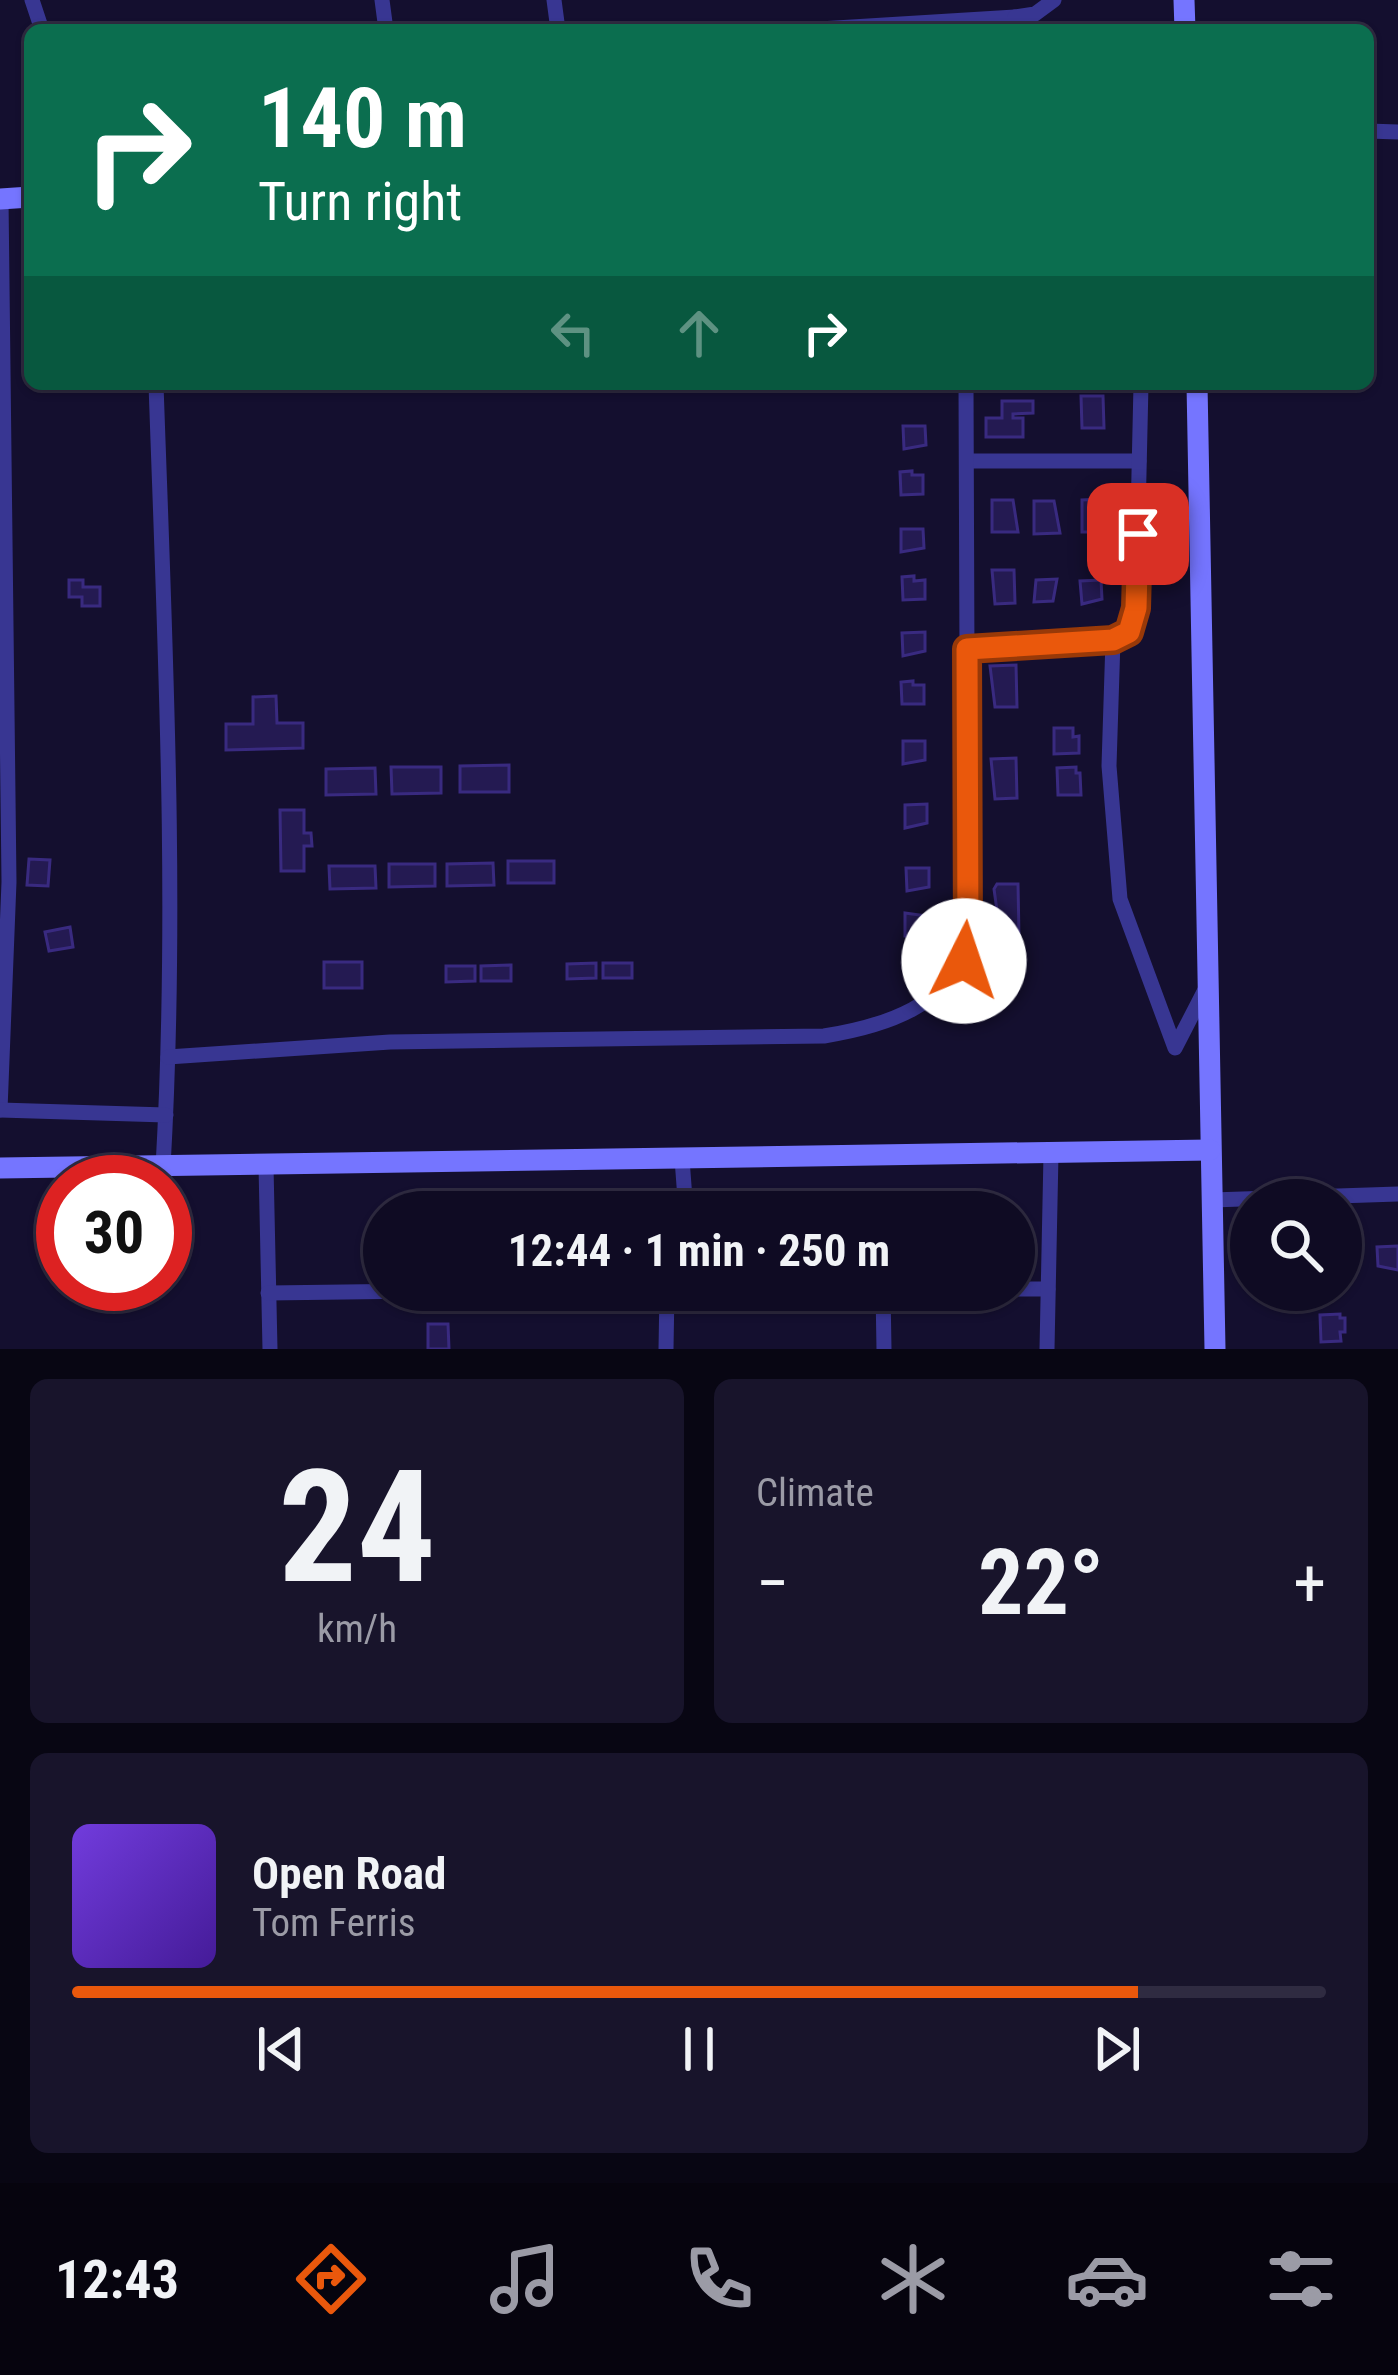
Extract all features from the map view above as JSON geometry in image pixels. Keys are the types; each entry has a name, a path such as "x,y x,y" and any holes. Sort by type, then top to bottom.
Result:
{"street":[{"path":"985,24 1015,23 1054,0"},
{"path":"0,199 5,882 0,1110 166,1115"},
{"path":"156,390 169,777 164,1155"},
{"path":"168,1057 390,1042 824,1036 899,1018 953,976 964,961 968,941 966,390"},
{"path":"967,649 1113,640 1129,632 1135,619 1141,390"},
{"path":"1196,390 1215,1349"},
{"path":"967,461 1139,461"},
{"path":"1113,640 1109,766 1120,899 1175,1048 1210,980"},
{"path":"192,1167 1210,1150"},
{"path":"1047,1349 1051,1154"},
{"path":"682,1159 684,1191"},
{"path":"266,1166 270,1349"},
{"path":"0,1168 36,1168"},
{"path":"1212,1200 1398,1194"},
{"path":"1035,1289 1048,1289"},
{"path":"268,1293 363,1292"},
{"path":"666,1349 667,1311"},
{"path":"884,1311 884,1349"}],"building":[{"path":"1081,396 1103,396 1104,428 1082,428"},
{"path":"1002,401 1033,401 1033,413 1013,414 1013,418 1023,418 1023,437 986,437 986,418 1002,418"},
{"path":"903,426 925,426 926,445 904,449"},
{"path":"912,471 912,475 923,475 923,494 901,495 900,472"},
{"path":"1103,499 1108,532 1082,532 1082,500"},
{"path":"992,500 1013,500 1018,532 992,532"},
{"path":"1034,501 1054,501 1060,533 1034,534"},
{"path":"901,529 923,529 924,548 901,552"},
{"path":"992,570 1014,570 1015,603 995,604"},
{"path":"914,576 914,581 925,580 925,599 903,600 902,577"},
{"path":"1057,579 1053,601 1034,602 1036,580"},
{"path":"69,580 83,580 83,587 100,587 100,606 82,606 82,597 69,597"},
{"path":"1101,580 1102,599 1082,604 1080,581"},
{"path":"925,632 925,651 903,656 902,633"},
{"path":"1016,665 1017,707 995,707 990,666"},
{"path":"913,681 913,685 924,685 924,704 902,704 901,682"},
{"path":"276,696 277,723 303,723 303,748 226,750 226,724 253,724 253,697"},
{"path":"1054,728 1073,728 1073,737 1079,736 1079,753 1054,754"},
{"path":"903,741 925,741 925,760 903,764"},
{"path":"1016,758 1017,798 995,799 991,759"},
{"path":"509,765 509,792 460,792 460,766"},
{"path":"391,767 441,767 441,793 392,794"},
{"path":"1076,767 1081,795 1058,795 1057,768"},
{"path":"375,768 376,794 326,795 326,769"},
{"path":"927,804 927,823 905,828 905,805"},
{"path":"280,810 304,810 304,833 311,833 312,846 304,846 304,871 281,871"},
{"path":"29,859 50,860 48,886 27,885"},
{"path":"508,861 554,861 554,883 508,883"},
{"path":"493,863 494,885 447,886 447,864"},
{"path":"389,864 435,864 435,886 389,887"},
{"path":"329,866 375,866 376,888 330,889"},
{"path":"906,868 929,868 929,887 907,891"},
{"path":"997,884 1018,884 1019,936 994,932"},
{"path":"905,913 927,916 927,935 905,936"},
{"path":"70,927 73,947 49,951 45,932"},
{"path":"324,962 362,962 362,988 324,988"},
{"path":"596,963 596,978 567,979 567,964"},
{"path":"603,963 632,963 632,978 603,978"},
{"path":"511,965 511,981 481,981 481,966"},
{"path":"446,966 475,966 475,981 446,982"},
{"path":"1398,1246 1398,1270 1378,1266 1377,1247"},
{"path":"1320,1315 1345,1318 1341,1341 1321,1342"},
{"path":"428,1324 448,1324 449,1349 428,1349"}],"route":[{"path":"964,961 968,941 967,649 1113,640 1129,632 1135,619 1138,534"}]}
